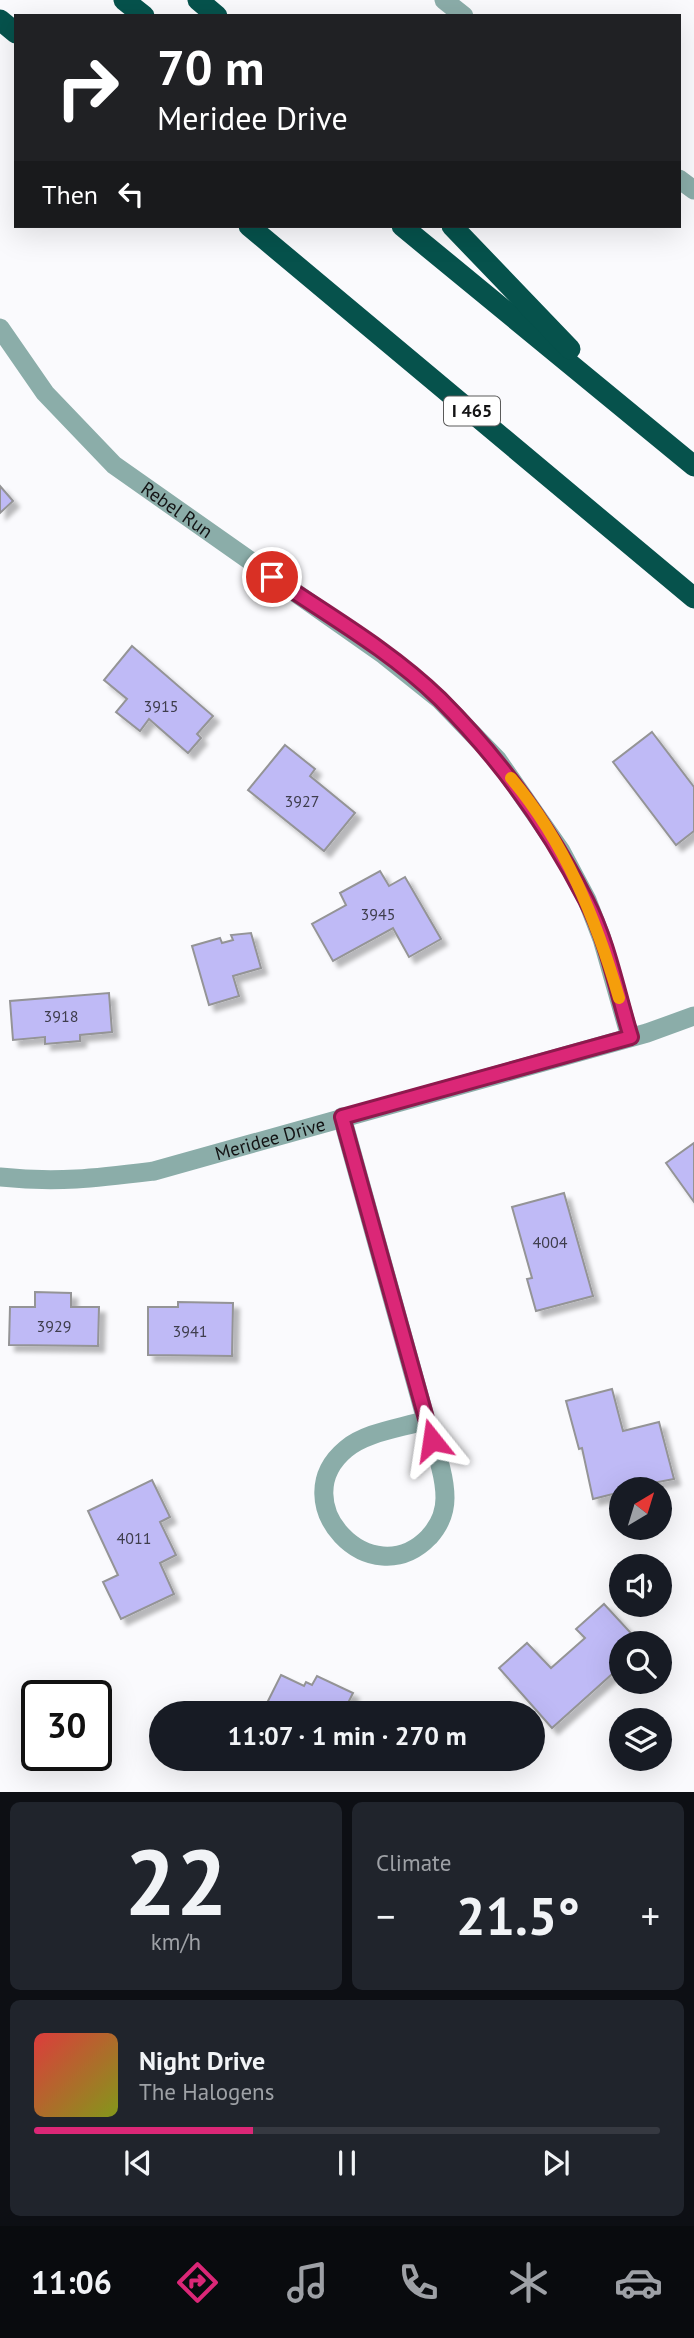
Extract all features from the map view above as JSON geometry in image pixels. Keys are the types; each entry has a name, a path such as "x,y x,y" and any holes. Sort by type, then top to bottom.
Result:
{"highway":[{"path":"124,0 142,14"},
{"path":"198,0 215,14"},
{"path":"0,20 14,31"},
{"name":"I 465","path":"251,228 694,597"},
{"path":"404,228 694,466"},
{"path":"454,228 635,416"}],"street":[{"path":"444,0 462,14"},
{"name":"Rebel Run","path":"0,328 45,393 114,466 384,655 439,699 497,759 538,815 587,900 602,939 631,1037"},
{"name":"Meridee Drive","path":"0,1177 58,1182 100,1180 154,1171 631,1037 694,1016"},
{"path":"342,1117 426,1420 445,1499 438,1525 425,1540 407,1552 379,1556 353,1547 333,1528 328,1515 325,1482 331,1468 343,1452 360,1439 426,1420"}],"building":[{"path":"0,486 13,501 0,513"},
{"path":"132,646 213,716 197,734 201,738 188,753 149,719 140,731 116,712 127,699 104,680"},
{"path":"652,732 694,787 694,831 676,845 613,762"},
{"path":"285,745 315,769 310,776 355,813 324,851 248,790"},
{"path":"380,871 389,886 405,877 441,939 409,957 393,928 333,961 312,924 346,905 340,893"},
{"path":"251,933 261,968 233,976 239,996 209,1005 192,946 220,938 222,943 233,940 231,935"},
{"path":"109,993 112,1032 80,1035 80,1041 45,1044 45,1037 13,1040 10,1001"},
{"path":"694,1143 694,1202 666,1163"},
{"path":"564,1193 593,1296 536,1311 527,1279 532,1278 512,1207"},
{"path":"35,1292 71,1293 71,1307 99,1307 98,1346 9,1345 10,1307 35,1307"},
{"path":"178,1302 233,1303 232,1356 148,1355 148,1307 178,1307"},
{"path":"612,1389 623,1431 659,1422 674,1479 609,1477 609,1495 593,1499 582,1448 579,1449 566,1401"},
{"path":"152,1480 170,1517 160,1522 176,1555 160,1563 174,1594 121,1619 103,1582 118,1575 88,1511"},
{"path":"604,1604 609,1609 609,1617 616,1617 629,1631 609,1631 609,1677 552,1728 545,1720 545,1701 528,1701 499,1668 527,1643 551,1668 585,1638 576,1629"},
{"path":"281,1675 304,1686 306,1682 312,1685 317,1676 353,1693 349,1701 268,1701"}],"slow traffic":[{"path":"511,778 561,851 587,900 602,939 619,998"}],"route":[{"path":"272,577 384,655 428,690 459,718 497,759 531,804 561,851 587,900 602,939 631,1037 342,1117 432,1440"}]}
